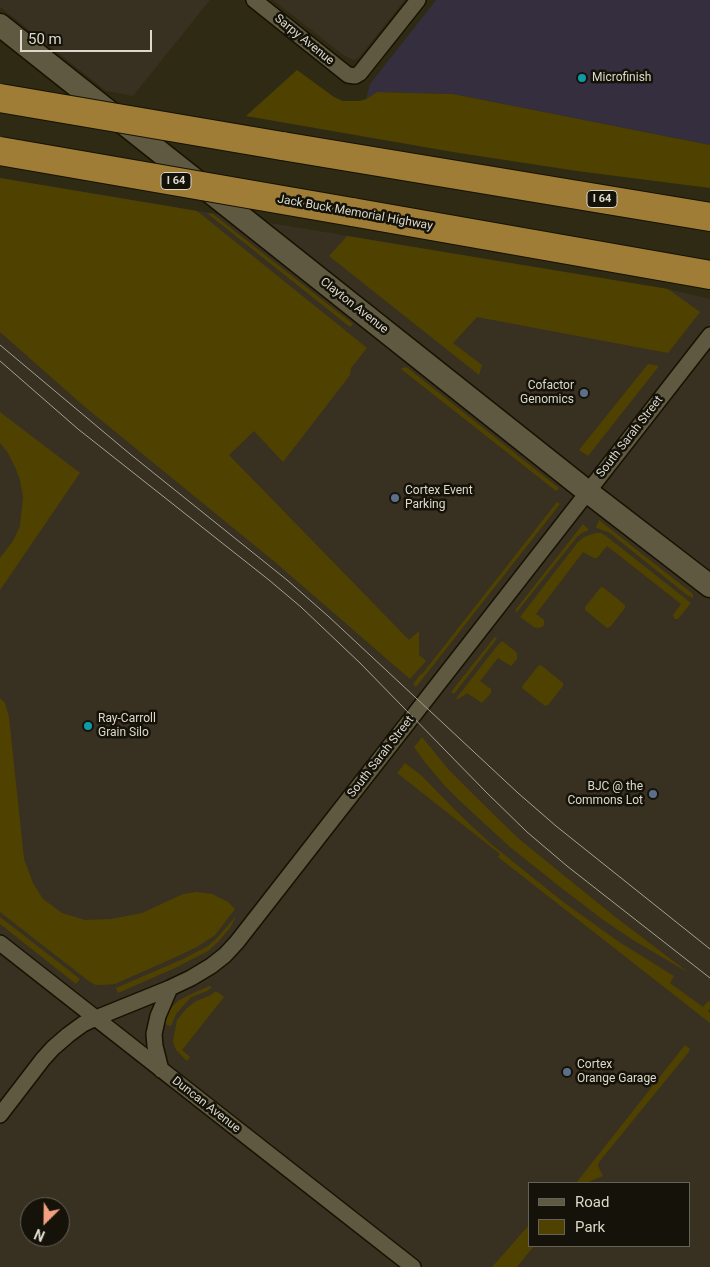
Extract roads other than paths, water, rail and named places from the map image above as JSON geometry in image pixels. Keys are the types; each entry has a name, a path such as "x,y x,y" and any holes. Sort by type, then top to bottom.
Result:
{"highway":[{"name":"I 64","path":"0,98 710,217"},
{"name":"Jack Buck Memorial Highway","path":"0,151 699,273"}],"street":[{"name":"Sarpy Avenue","path":"254,0 348,75 355,76 360,73 418,0"},
{"name":"Clayton Avenue","path":"0,25 588,492 710,586"},
{"name":"South Sarah Street","path":"0,1115 61,1040 83,1024 191,978 224,955 236,942 710,335"},
{"name":"Duncan Avenue","path":"0,943 413,1267"},
{"path":"161,1070 154,1034 158,1016 170,988"}],"tram line":[{"path":"0,345 130,454 287,580 518,793 556,826 710,949"},
{"path":"0,361 78,429 301,607 360,663 527,832 567,866 710,978"}],"place":[{"name":"Microfinish","path":"582,78"},
{"name":"Cofactor Genomics","path":"584,393"},
{"name":"Cortex Event Parking","path":"395,498"},
{"name":"Ray-Carroll Grain Silo","path":"88,726"},
{"name":"BJC @ the Commons Lot","path":"653,794"},
{"name":"Cortex Orange Garage","path":"567,1072"}]}
